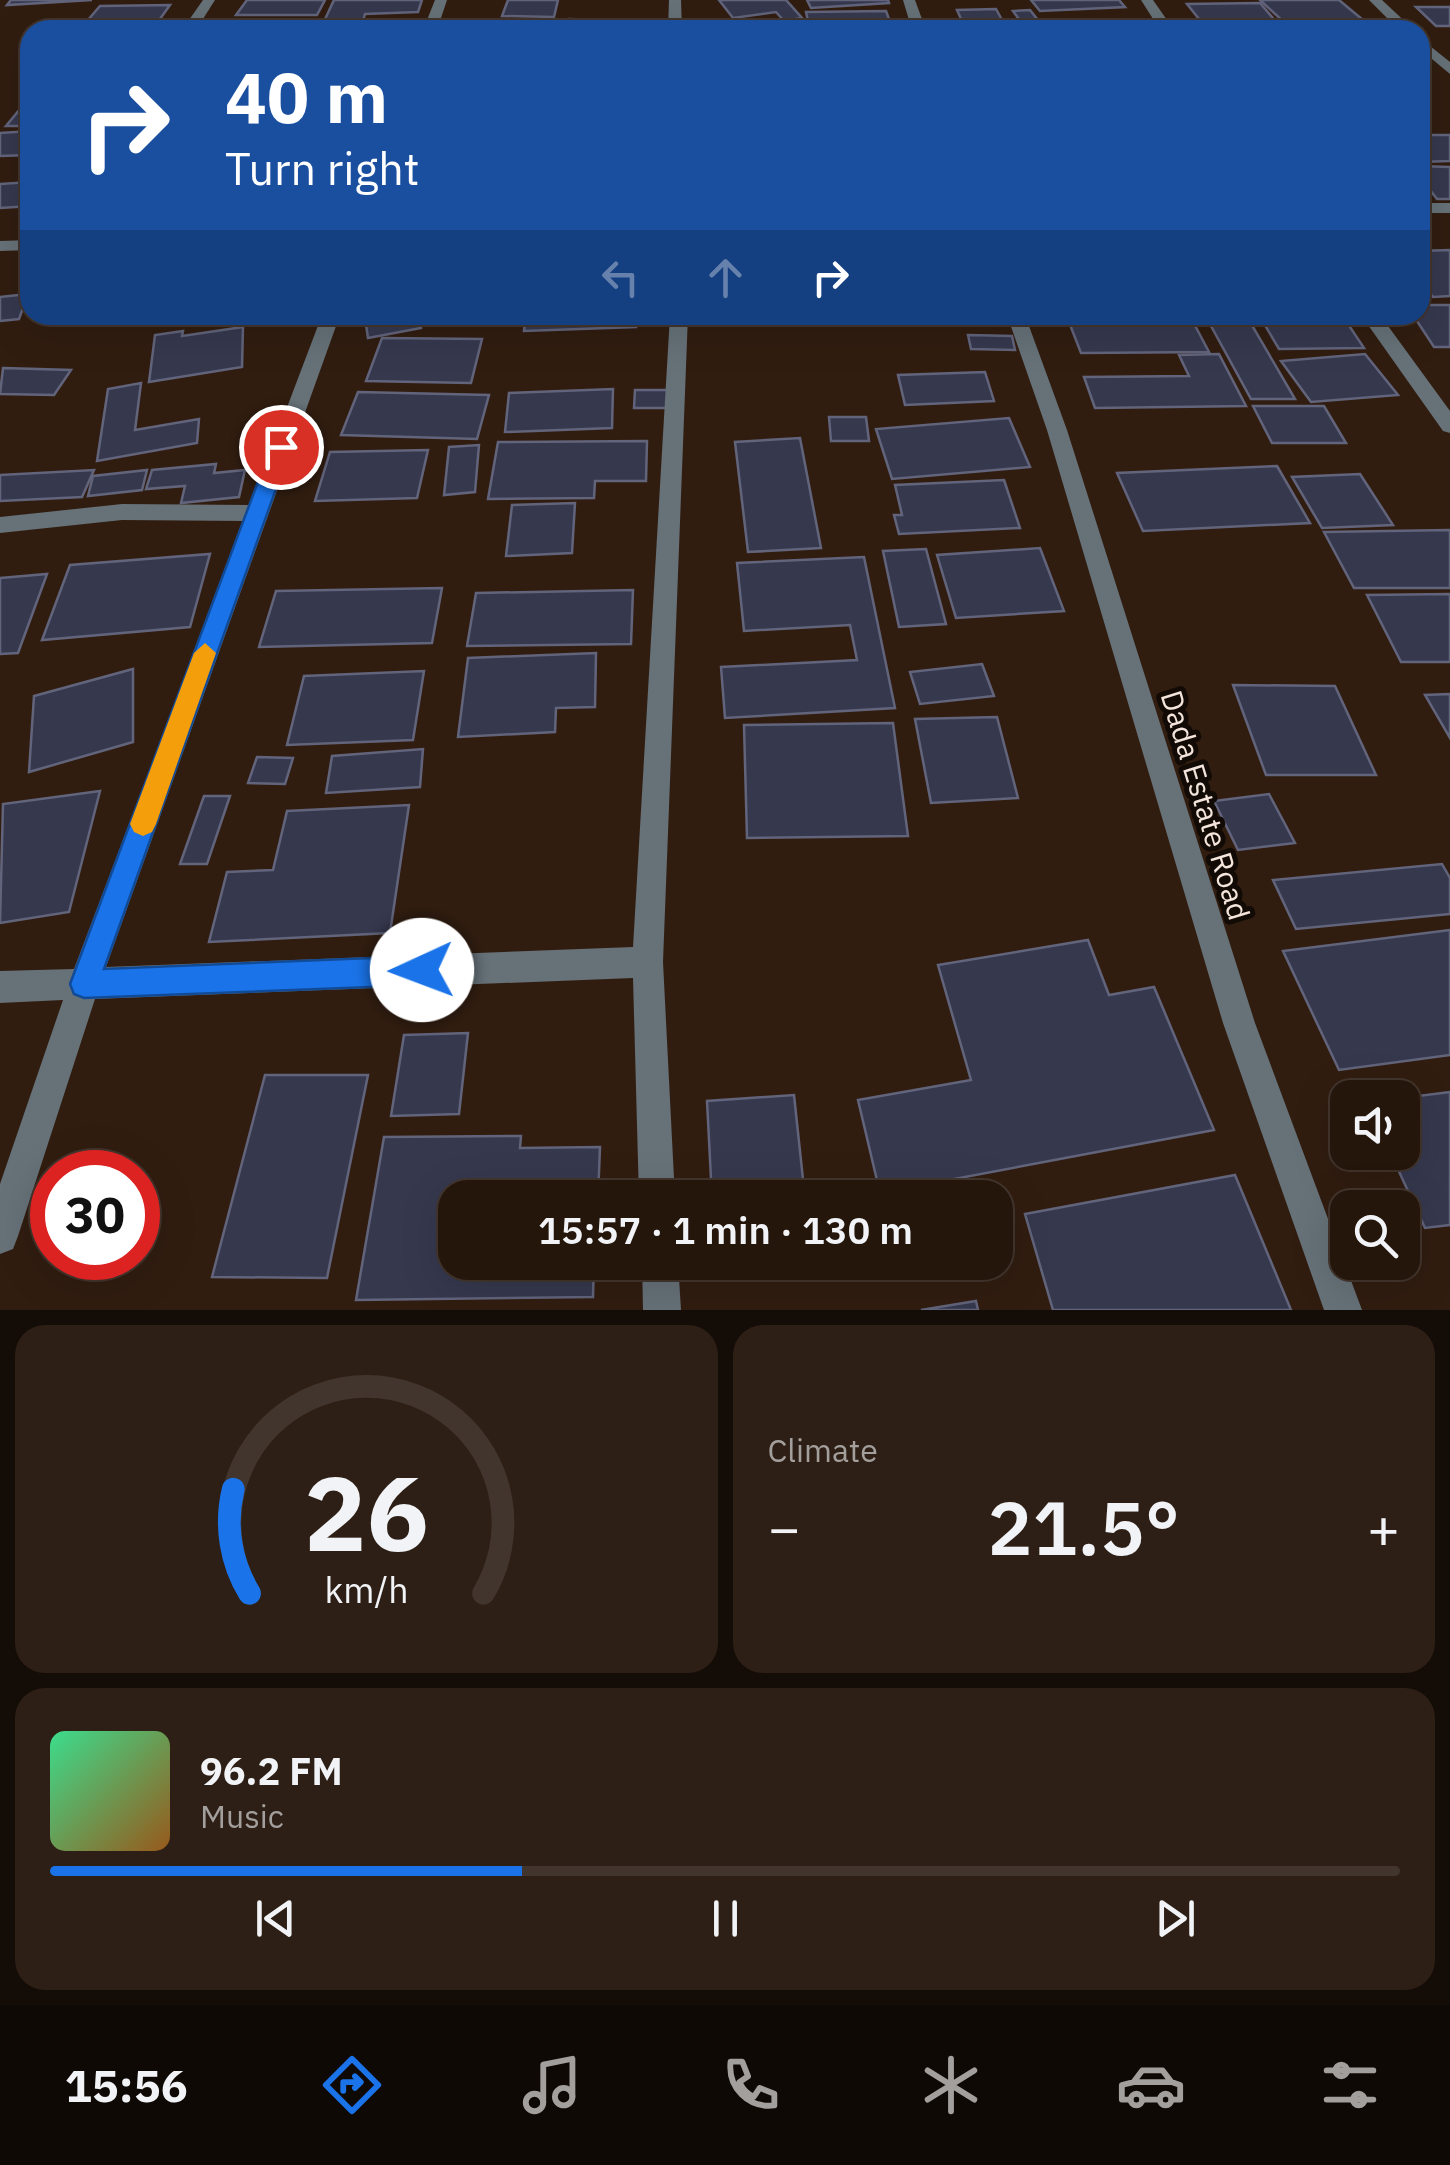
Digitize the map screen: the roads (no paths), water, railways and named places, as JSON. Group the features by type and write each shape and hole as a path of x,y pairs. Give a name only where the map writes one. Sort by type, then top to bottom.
{"street":[{"path":"1375,0 1396,20"},
{"path":"1430,51 1450,70"},
{"path":"0,1236 84,984 326,325"},
{"path":"656,1180 648,962 679,325"},
{"name":"Dada Estate Road","path":"1020,325 1057,430 1239,1023 1342,1310"},
{"path":"1377,325 1450,426"},
{"path":"0,524 122,512 256,513"},
{"path":"0,987 648,962"},
{"path":"661,1280 662,1310"}]}
